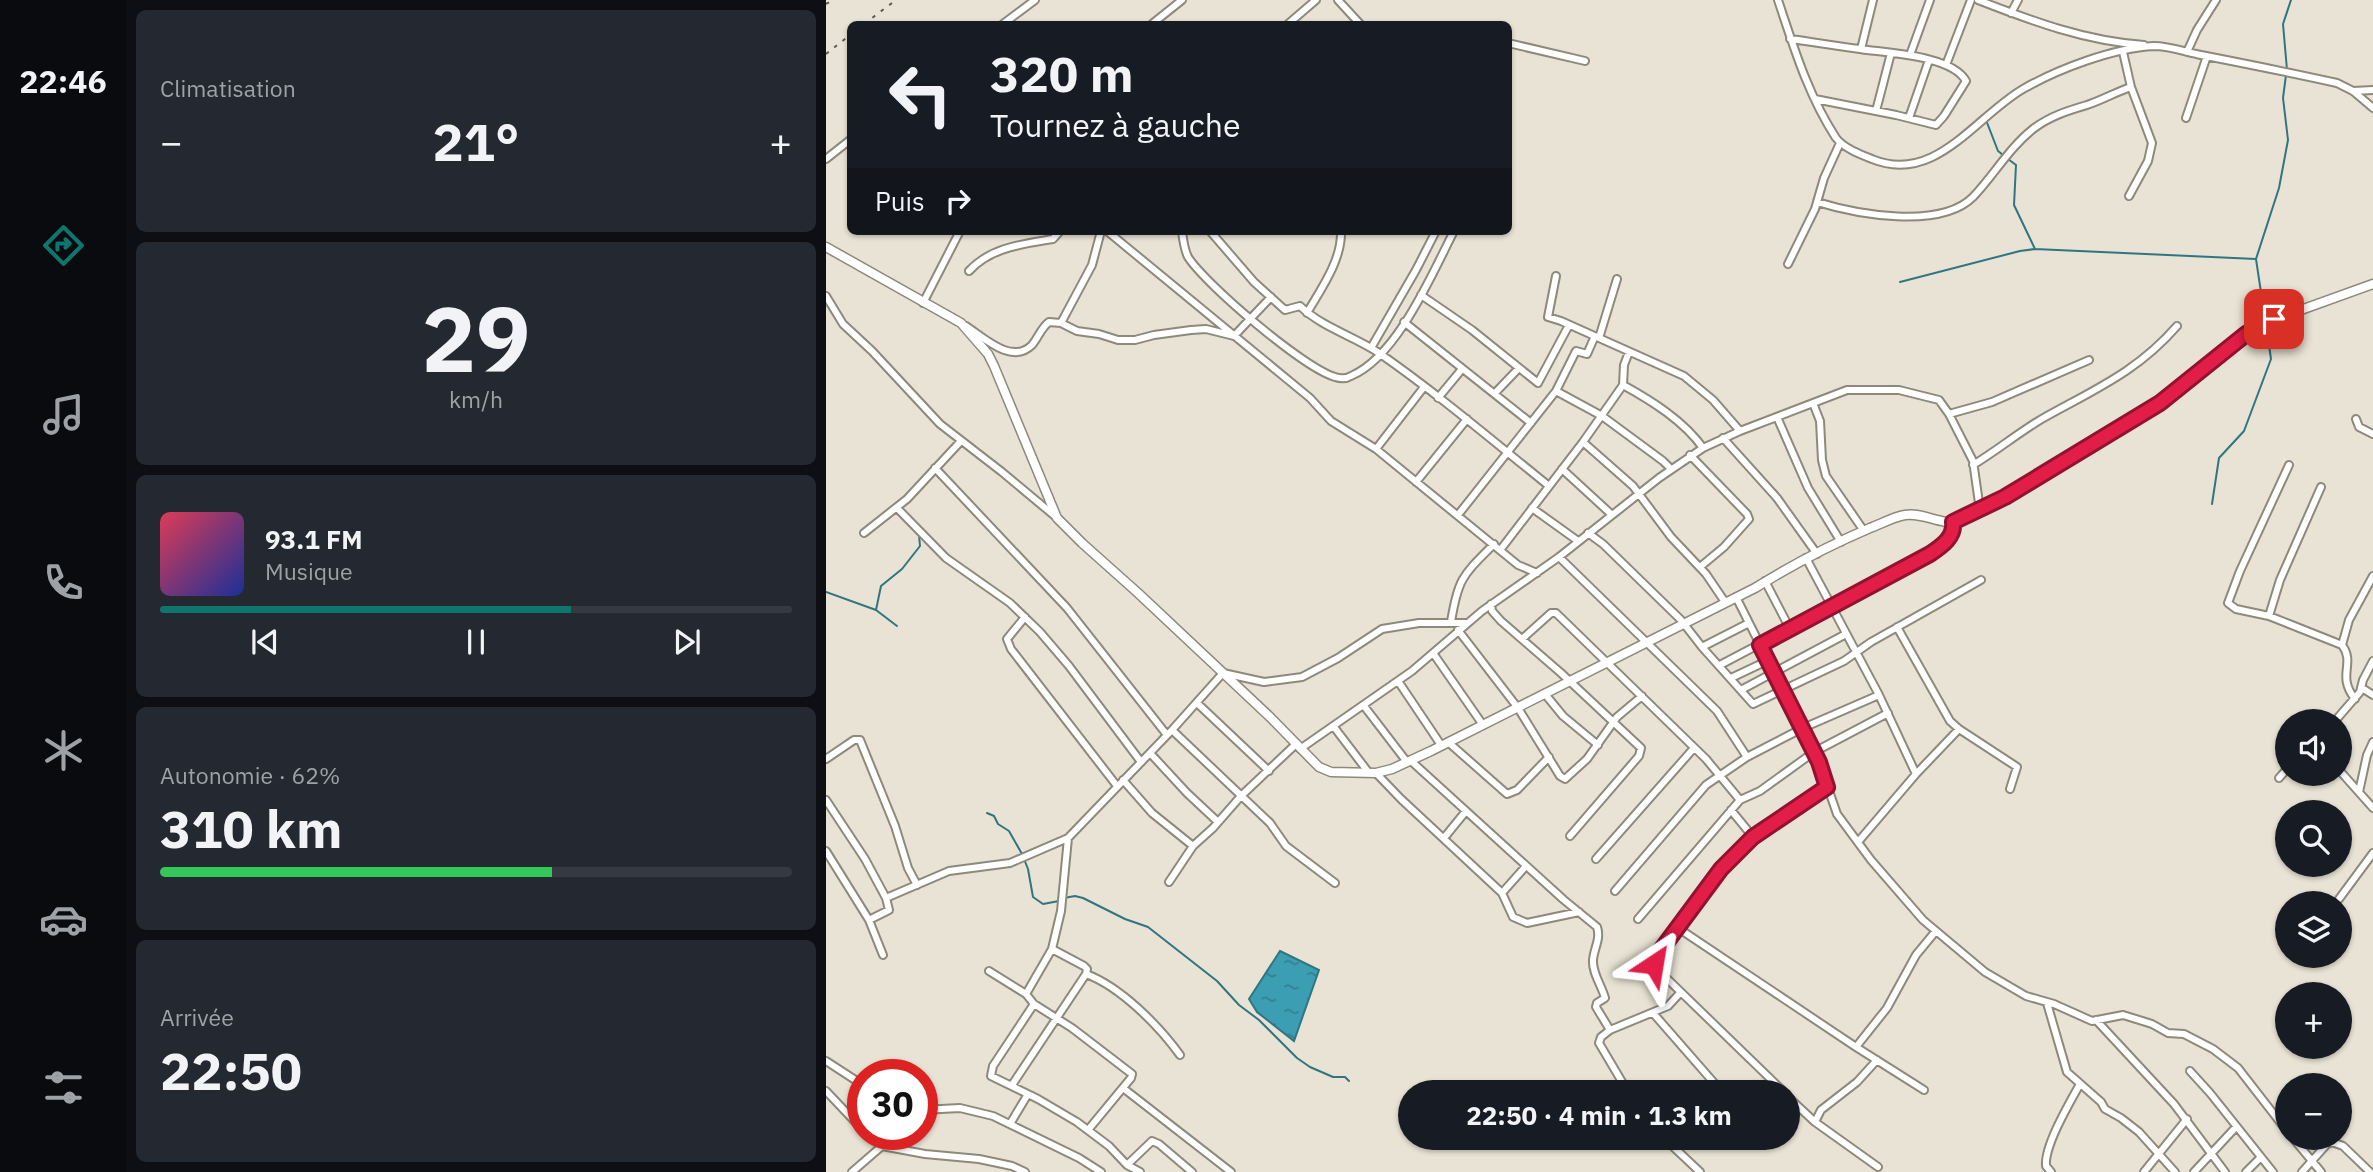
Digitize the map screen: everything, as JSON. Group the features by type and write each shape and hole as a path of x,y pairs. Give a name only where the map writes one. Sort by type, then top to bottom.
{"street":[{"path":"1009,21 1035,0"},
{"path":"1156,21 1182,0"},
{"path":"1292,21 1316,0"},
{"path":"1338,0 1357,21"},
{"path":"1778,0 1790,39 1815,99 1840,143 1866,157 1891,165 1925,161 1941,153 2027,86 2070,68 2123,52 2156,46"},
{"path":"1861,49 1873,0"},
{"path":"1910,55 1930,0"},
{"path":"1946,65 1971,0"},
{"path":"1978,0 2091,39 2156,46 2337,83 2353,91 2373,108"},
{"path":"2011,13 2018,0"},
{"path":"2187,52 2216,0"},
{"path":"1790,39 1910,55 1946,65 1962,75 1966,81 1936,125 1815,99"},
{"path":"1512,44 1585,61"},
{"path":"2123,52 2131,87 2152,143 2152,151 2129,195"},
{"path":"1876,111 1891,53"},
{"path":"2186,118 2207,56"},
{"path":"1909,118 1929,60"},
{"path":"1817,202 1881,216 1922,215 1949,209 1970,200 2013,148 2046,120 2062,111 2131,87"},
{"path":"2353,91 2373,90"},
{"path":"826,159 847,142"},
{"path":"1788,264 1817,202 1824,178 1840,143"},
{"path":"923,303 958,235"},
{"path":"969,271 982,258 994,252 1054,239 1057,235"},
{"path":"1061,323 1092,265 1100,235"},
{"path":"1112,235 1310,398 1331,421 1376,449 1518,565 1538,573"},
{"path":"1183,235 1185,250 1191,261 1250,317 1295,353 1325,373 1338,378 1352,376 1374,362 1381,354 1421,295 1452,235"},
{"path":"1213,235 1254,282 1285,310 1298,306 1381,354 1549,486"},
{"path":"1307,313 1335,262 1341,235"},
{"path":"1371,348 1434,235"},
{"path":"826,247 1011,353 1023,351 1031,345 1049,322 1061,323 1077,331 1100,334 1118,341 1135,341 1154,335 1191,330 1234,336"},
{"path":"1556,276 1547,316 1674,371 1695,383 1740,431"},
{"path":"1458,515 1556,391 1576,351 1587,354 1597,337 1618,279"},
{"path":"826,296 843,324 873,351 923,408 1057,518 1324,770 1373,773 1444,744 1864,531 1906,515 1953,522 1980,510 2028,484 2160,403 2259,325 2373,284"},
{"path":"1421,295 1472,330 1536,383 1540,382 1569,325"},
{"path":"1234,336 1271,297"},
{"path":"1404,322 1531,423"},
{"path":"961,323 989,354 1057,518"},
{"path":"1973,465 2027,428 2121,376 2152,352 2177,326"},
{"path":"1451,622 1463,575 1497,547 1532,508 1583,442 1623,385 1624,365 1629,352"},
{"path":"1949,414 2006,397 2089,360"},
{"path":"1494,393 1519,368"},
{"path":"1438,398 1462,369"},
{"path":"1623,385 1684,426 1703,448"},
{"path":"1376,449 1424,387"},
{"path":"1169,882 1193,846 1241,796 1298,747 1364,706 1433,653 1466,623 1538,573 1671,469 1723,438 1847,390 1890,389 1935,398 1949,414 1969,454 1980,510"},
{"path":"1556,391 1602,415 1671,469"},
{"path":"1813,402 1820,421 1822,460 1826,477 1864,531"},
{"path":"1777,417 1808,488 1841,542"},
{"path":"1416,482 1467,419"},
{"path":"2356,419 2359,427 2373,434"},
{"path":"1723,438 1777,498 1816,554"},
{"path":"864,533 897,508 961,441"},
{"path":"1583,442 1639,493 1671,537 1700,567 1725,602"},
{"path":"1690,456 1748,517 1746,525 1700,567"},
{"path":"2289,465 2228,603 2242,611 2269,616 2342,645 2348,656 2345,677 2355,699"},
{"path":"935,468 1067,608 1170,733 1270,823 1286,846 1335,883"},
{"path":"1562,469 1611,514"},
{"path":"2269,616 2280,580 2321,487"},
{"path":"897,508 946,558 1010,603 1025,617 1069,666 1141,762"},
{"path":"1532,508 1577,541"},
{"path":"1720,666 1930,554 1950,537 1954,531 1953,522"},
{"path":"1588,533 1603,544 1683,622 1753,704 1831,668 1981,580"},
{"path":"1559,557 1717,711 1747,757"},
{"path":"1807,558 1879,695 1916,774"},
{"path":"1518,565 1520,583"},
{"path":"2342,645 2350,620 2373,576"},
{"path":"1765,582 1790,629"},
{"path":"1737,597 1815,752 1837,814 1857,842 1935,932 1985,972 2026,996 2087,1019 2123,1015 2152,1024 2168,1033 2184,1034 2213,1049 2238,1068 2275,1116"},
{"path":"1491,608 1637,744 1642,752 1570,836"},
{"path":"1522,639 1554,612 1608,661 1722,775 1740,800"},
{"path":"1025,617 1007,639 1011,649 1116,786"},
{"path":"1223,673 1264,682 1302,677 1338,659 1382,629 1405,624 1466,623"},
{"path":"1702,647 1749,623"},
{"path":"1897,627 1951,721 2017,767 2010,789"},
{"path":"1458,630 1517,708 1560,776 1565,779 1572,775 1625,710 1643,696"},
{"path":"1741,690 1846,634"},
{"path":"1433,653 1483,724"},
{"path":"1731,678 1769,660"},
{"path":"2346,709 2362,688 2373,661"},
{"path":"886,898 960,868 1010,863 1068,838 1170,733 1223,673"},
{"path":"1398,681 1444,744 1507,794 1517,790 1549,757"},
{"path":"2362,688 2373,695"},
{"path":"1545,694 1563,716 1598,745"},
{"path":"1615,891 1703,789 1747,757 1803,728 1879,695"},
{"path":"1197,703 1269,771"},
{"path":"1364,706 1419,767 1597,927 1599,932 1593,960 1594,969 1605,998 1597,1003 1596,1007 1610,1030"},
{"path":"1637,919 1740,800 1760,791 1815,752 1888,713"},
{"path":"1334,727 1373,773 1502,893 1513,917 1524,922 1579,912"},
{"path":"1857,842 1959,729"},
{"path":"826,759 854,740 860,740 895,826 908,868 917,885"},
{"path":"2359,792 2367,755 2373,742"},
{"path":"1596,859 1694,748"},
{"path":"1150,752 1218,822"},
{"path":"1122,780 1146,807 1193,846"},
{"path":"2352,784 2373,808"},
{"path":"1771,1080 1680,993 1653,961 1721,869 1753,837 1827,787"},
{"path":"826,800 859,849 886,898 889,910 869,920"},
{"path":"1731,810 1753,837"},
{"path":"1444,838 1466,811"},
{"path":"1026,994 1052,949 1061,911 1068,838"},
{"path":"826,851 869,920 883,955"},
{"path":"2345,891 2373,853"},
{"path":"1502,893 1526,866"},
{"path":"1678,928 1924,1090"},
{"path":"1856,1047 1887,1008 1916,955 1935,932"},
{"path":"1012,1085 1086,974 1087,969 1052,949"},
{"path":"989,971 1026,994 1034,1004 1132,1074 1088,1130"},
{"path":"1086,974 1110,987 1130,1003 1162,1032 1180,1055"},
{"path":"1621,1080 1599,1043 1601,1037 1610,1030 1668,1006 1680,993"},
{"path":"2047,1003 2066,1070 2101,1102 2105,1109 2134,1127 2175,1172"},
{"path":"1034,1004 991,1070 994,1077 1088,1130 1109,1146 1127,1165 1140,1172"},
{"path":"1653,1013 1712,1080"},
{"path":"2096,1020 2187,1119 2225,1172"},
{"path":"1815,1122 1821,1110 1857,1082 1877,1060"},
{"path":"826,1061 847,1075"},
{"path":"2190,1071 2273,1172"},
{"path":"2051,1172 2046,1166 2047,1156 2064,1112 2080,1084"},
{"path":"1123,1088 1231,1172"},
{"path":"826,1091 847,1113"},
{"path":"1010,1124 1028,1094"},
{"path":"1800,1108 1843,1144 1878,1167"},
{"path":"938,1109 971,1110 1010,1124 1079,1158 1101,1172"},
{"path":"2144,1172 2187,1119"},
{"path":"2194,1172 2236,1127"},
{"path":"1127,1165 1152,1141 1192,1172"},
{"path":"2302,1172 2328,1144 2338,1143 2370,1172"},
{"path":"852,1172 877,1150"},
{"path":"908,1150 991,1163 1025,1172"},
{"path":"1677,1150 1700,1172"},
{"path":"2303,1150 2322,1172"},
{"path":"2246,1172 2261,1157"},
{"path":"990,1172 991,1163"},
{"path":"997,1172 1006,1166"}],"water":[{"path":"1280,951 1319,970 1294,1041 1257,1012 1249,999"}],"waterway":[{"path":"2287,70 2283,24 2291,0"},
{"path":"2265,319 2256,259 2279,188 2288,140 2283,98 2286,75"},
{"path":"1986,120 1998,151 2003,155"},
{"path":"2008,159 2016,165 2014,205 2035,249"},
{"path":"1900,282 2035,249 2256,259"},
{"path":"2212,504 2219,458 2244,431 2271,359 2266,325"},
{"path":"876,610 881,586 902,569 920,546 919,535"},
{"path":"826,592 876,610 897,626"},
{"path":"987,813 994,816 998,824 1009,831 1022,854"},
{"path":"1024,859 1033,897 1043,904 1059,901"},
{"path":"1064,898 1083,898 1148,927 1217,981 1297,1058 1310,1067 1333,1077 1345,1077 1349,1081"}],"railway":[{"path":"826,4 833,0"},
{"path":"868,21 896,0"},
{"path":"826,54 847,37"}],"route":[{"path":"1654,964 1655,958 1721,869 1753,837 1827,787 1819,762 1760,645 1930,554 1950,537 1954,531 1953,522 1958,522 2028,484 2160,403 2246,334 2274,319"}]}
